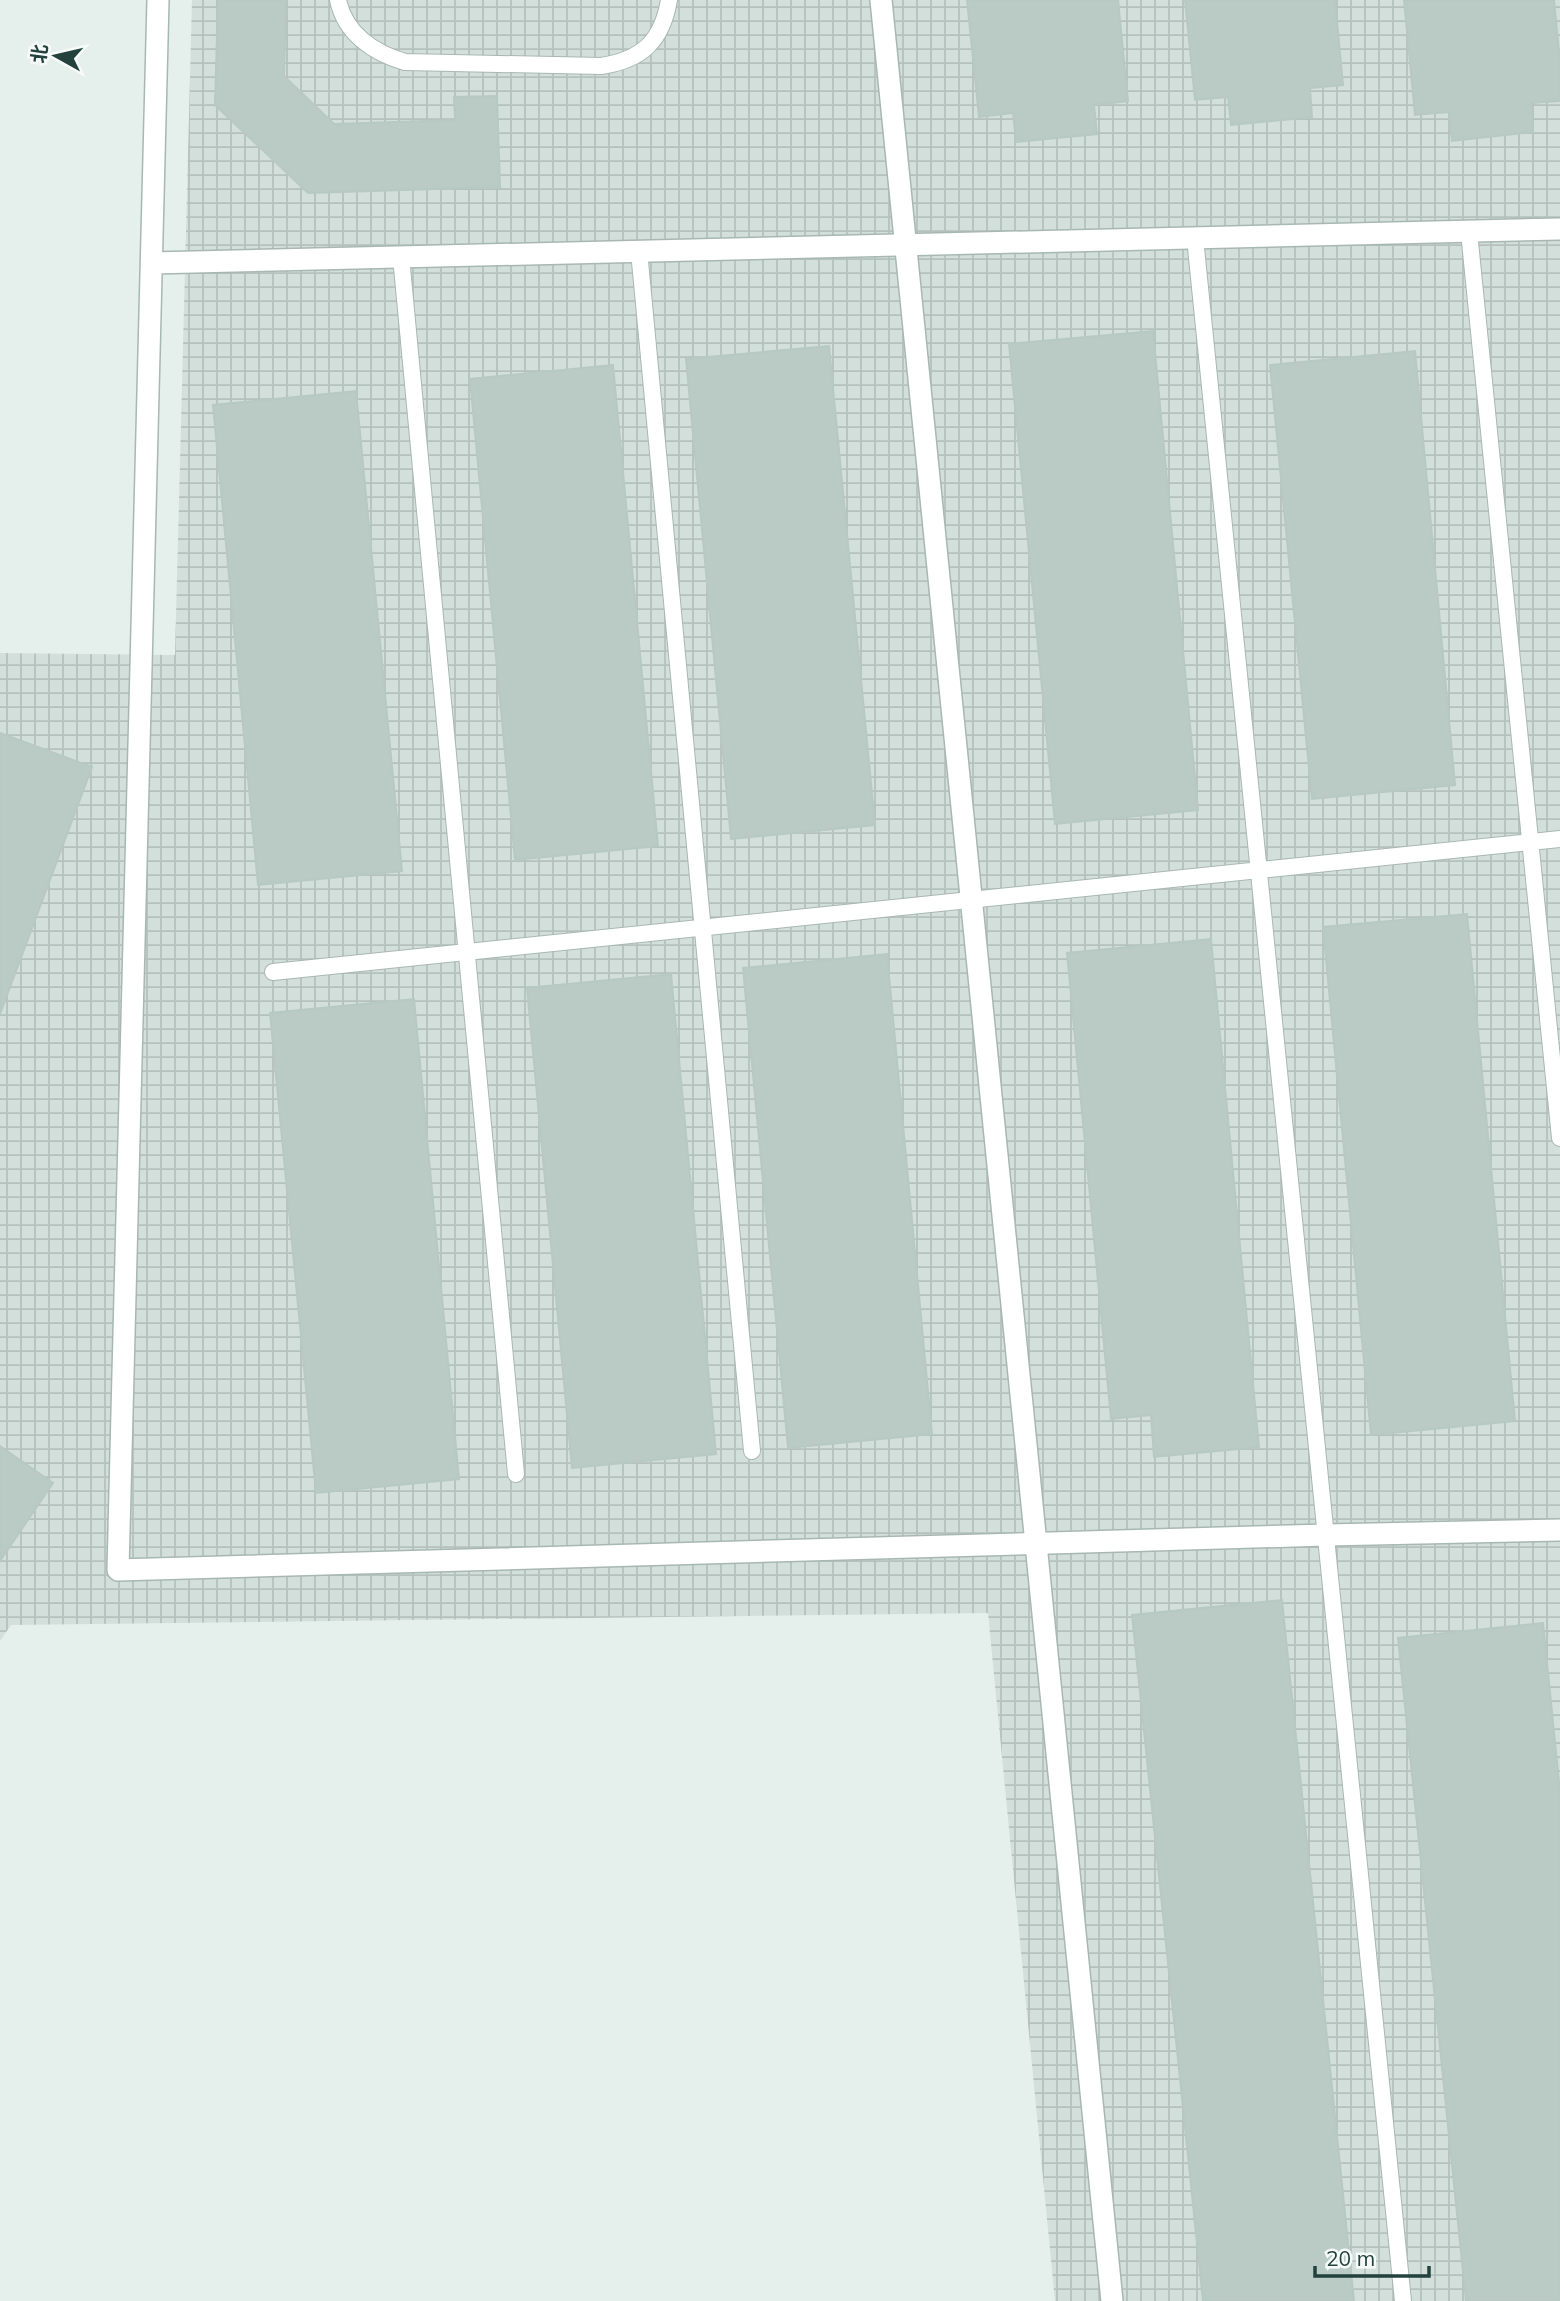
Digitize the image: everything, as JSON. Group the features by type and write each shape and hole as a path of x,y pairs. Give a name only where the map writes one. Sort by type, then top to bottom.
{"street":[{"path":"158,0 118,1570 1560,1530"},
{"path":"881,0 1112,2301"},
{"path":"152,263 1560,229"}],"lane":[{"path":"338,0 350,27 365,44 384,56 405,62 601,66 632,58 645,49 662,27 669,0"},
{"path":"1469,232 1560,1138"},
{"path":"1195,238 1403,2301"},
{"path":"639,251 752,1451"},
{"path":"401,257 516,1474"},
{"path":"273,972 1560,839"}],"shaded area":[{"path":"192,0 1560,0 1560,2301 1055,2301 988,1613 11,1625 0,1641 0,653 175,655"}],"building":[{"path":"218,0 286,0 284,76 334,124 455,120 454,97 497,96 500,187 308,193 215,105"},
{"path":"967,0 1118,0 1128,101 1094,105 1097,134 1016,142 1013,113 979,117"},
{"path":"1185,0 1335,0 1343,85 1310,88 1312,117 1231,125 1228,97 1195,100"},
{"path":"1404,0 1554,0 1560,62 1560,101 1531,103 1533,132 1452,141 1449,112 1415,115"},
{"path":"1153,331 1198,810 1055,824 1009,344"},
{"path":"829,346 875,825 731,839 686,359"},
{"path":"1415,351 1455,785 1312,799 1270,365"},
{"path":"613,365 658,846 515,860 470,379"},
{"path":"356,391 402,871 258,885 213,405"},
{"path":"0,733 92,767 0,1014"},
{"path":"1467,914 1515,1421 1371,1435 1323,927"},
{"path":"1211,939 1259,1447 1154,1457 1151,1415 1111,1419 1067,953"},
{"path":"887,954 932,1434 788,1448 743,968"},
{"path":"671,974 716,1454 572,1468 527,988"},
{"path":"414,999 459,1479 316,1493 270,1013"},
{"path":"0,1446 53,1483 0,1561"},
{"path":"1282,1600 1354,2301 1203,2301 1132,1615"},
{"path":"1543,1623 1560,1792 1560,2301 1466,2301 1398,1638"}]}
